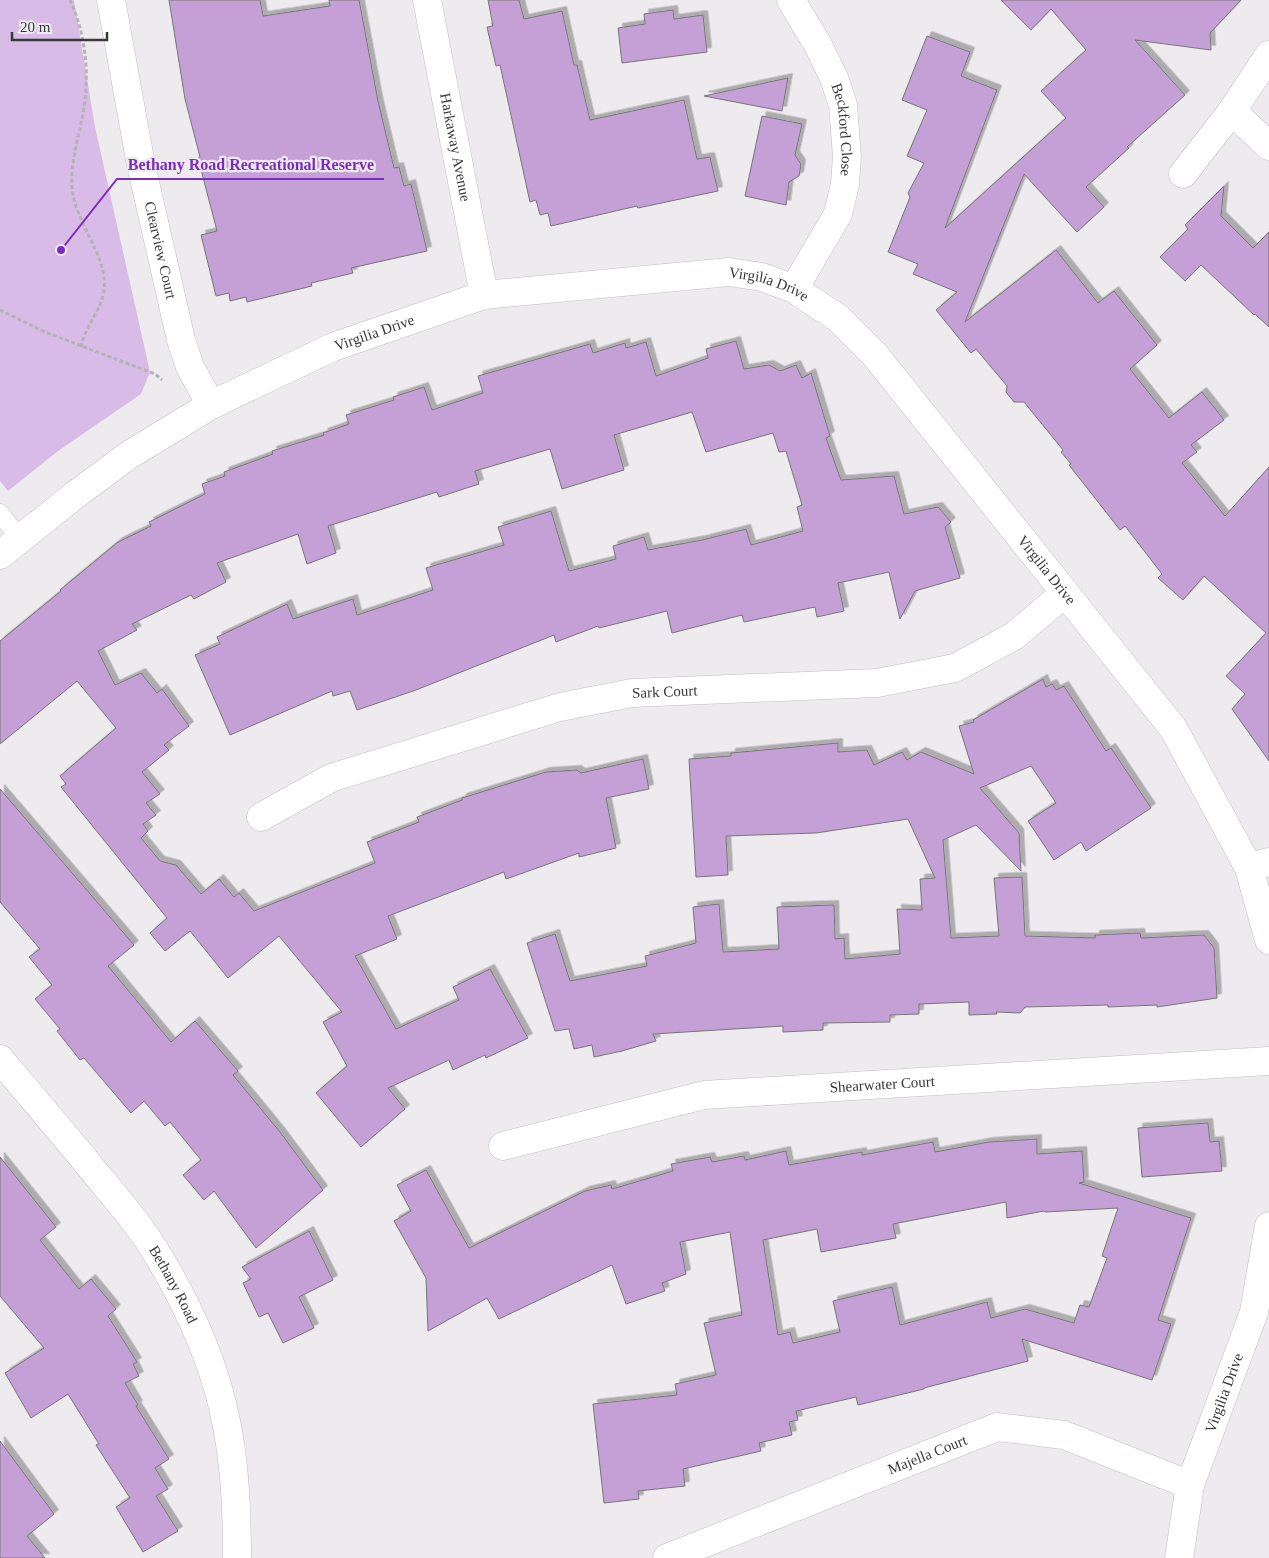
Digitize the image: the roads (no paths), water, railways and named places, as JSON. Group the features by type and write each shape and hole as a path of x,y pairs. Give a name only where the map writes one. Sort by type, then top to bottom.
{"street":[{"name":"Clearview Court","path":"111,0 141,165 180,340 190,367 211,405"},
{"name":"Harkaway Avenue","path":"427,0 484,295"},
{"name":"Beckford Close","path":"791,0 818,45 834,78 843,105 848,157 845,184 838,214 794,289"},
{"path":"1183,174 1232,111 1269,56"},
{"path":"1232,111 1269,146"},
{"name":"Virgilia Drive","path":"10,547 129,455 211,405 333,347 484,295 729,272 762,276 794,289 838,318 875,355 1173,728 1259,865 1269,940"},
{"name":"Sark Court","path":"261,817 331,778 560,707 632,693 877,683 955,668 1014,636 1065,593"},
{"name":"Bethany Road","path":"0,1059 119,1202 148,1240 173,1282 195,1328 217,1385 231,1447 237,1512 237,1558"},
{"name":"Shearwater Court","path":"503,1146 704,1095 1269,1061"},
{"name":"Virgilia Drive","path":"1179,1558 1190,1485 1261,1316 1269,1226"},
{"name":"Majella Court","path":"668,1558 997,1427 1064,1435 1190,1485"}],"lane":[{"path":"0,513 10,547"}],"place":[{"name":"Bethany Road Recreational Reserve","path":"61,250"}]}
